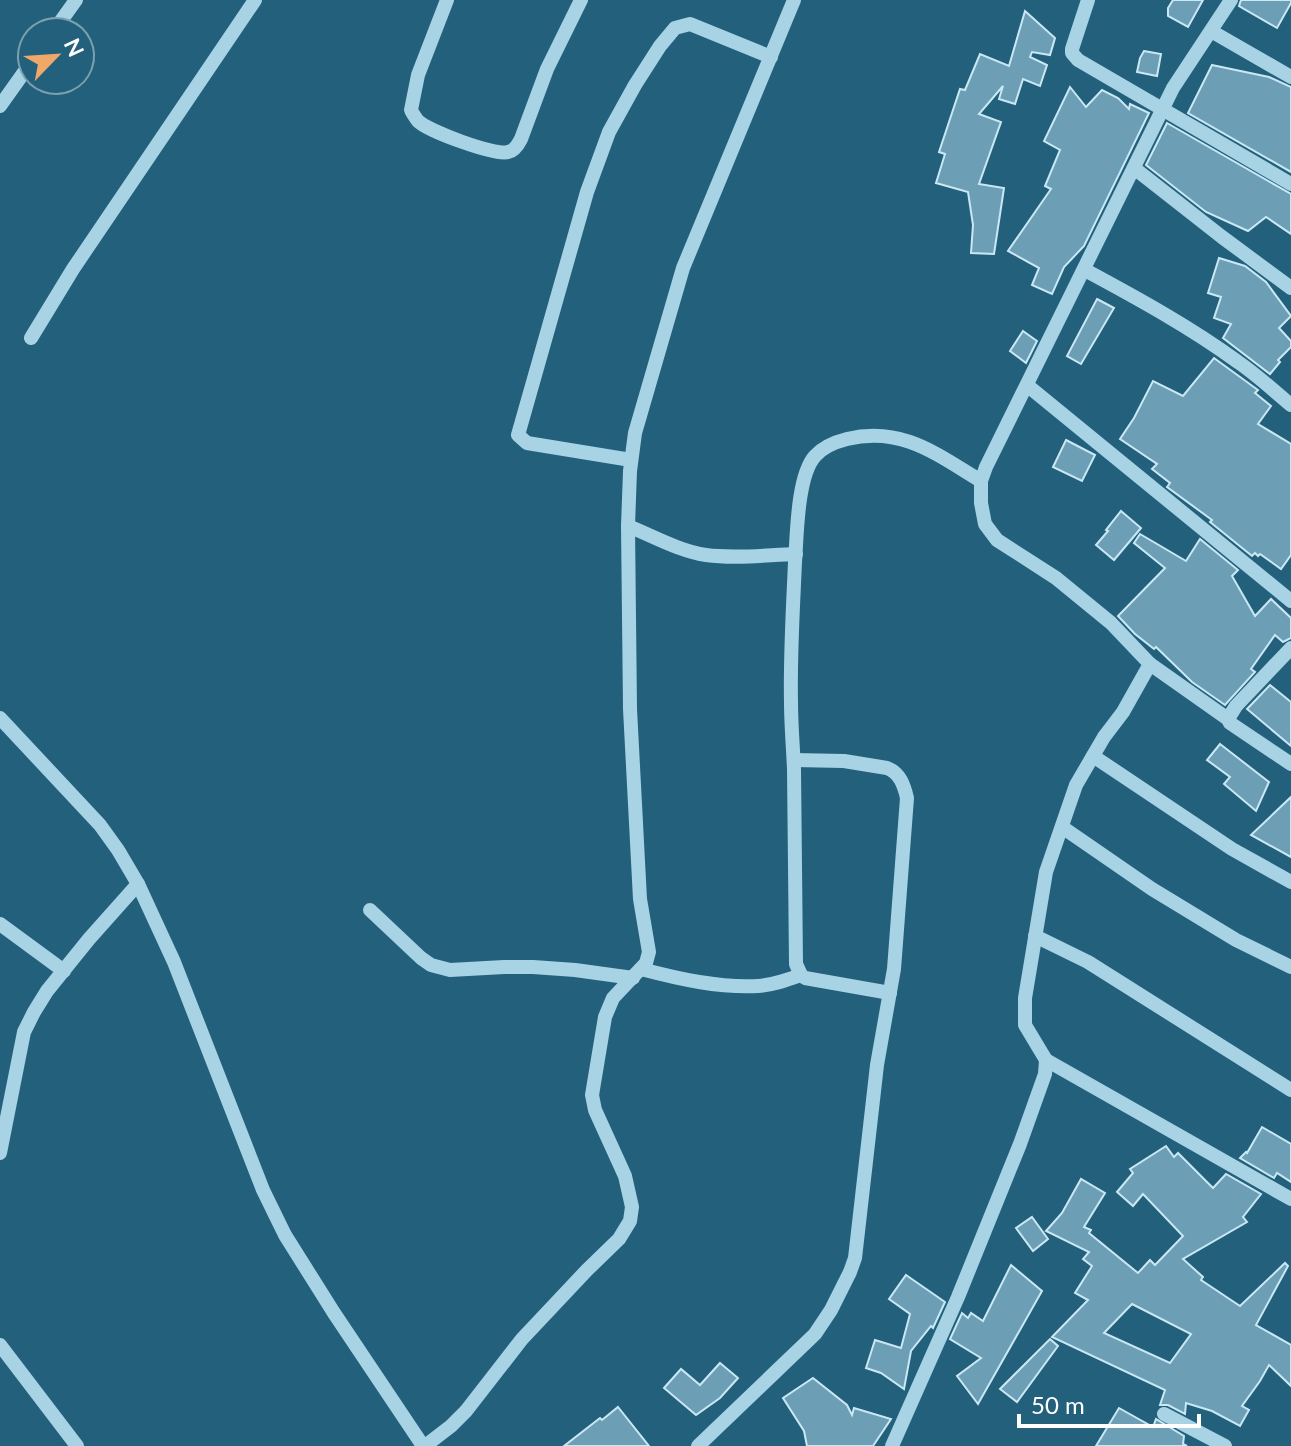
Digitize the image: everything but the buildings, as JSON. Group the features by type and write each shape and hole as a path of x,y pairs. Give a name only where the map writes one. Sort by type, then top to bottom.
{"street":[{"path":"31,338 73,269 255,0"},
{"path":"447,0 418,75 411,110 418,121 428,128 498,153 510,152 521,139 547,69 581,0"},
{"path":"0,718 100,825 138,884 174,962 263,1190 285,1235 424,1446 466,1411 522,1339 619,1239 626,1230 632,1207 625,1176 595,1110 592,1095 605,1017 613,998 646,963 649,952 640,899 630,709 628,526 631,460 635,433 683,268 794,0"},
{"path":"1088,0 1072,49 1075,58 1291,184"},
{"path":"1231,0 1173,88 1028,386 997,443 981,481 981,503 985,524 997,540 1056,578 1111,623 1150,664 1291,764"},
{"path":"631,460 527,443 518,435 587,192 609,132 635,85 675,28 690,24 771,57"},
{"path":"1211,31 1291,77"},
{"path":"0,106 16,84"},
{"path":"1134,168 1291,288"},
{"path":"1085,270 1150,305 1239,362 1291,405"},
{"path":"1028,386 1291,601"},
{"path":"890,993 811,980 801,975 796,964 791,655 802,487 815,456 837,441 858,436 897,437 916,443 981,481"},
{"path":"628,526 704,555 796,554"},
{"path":"1228,719 1291,648"},
{"path":"1150,664 1076,785 1046,872 1025,998 1025,1025 1046,1060 1291,1199"},
{"path":"1093,756 1232,849 1291,882"},
{"path":"698,1446 815,1334 831,1310 855,1258 877,1065 894,969 907,798 893,770 879,765 794,760"},
{"path":"1062,827 1152,889 1236,940 1291,967"},
{"path":"0,1153 24,1032 40,1002 89,939 138,884"},
{"path":"370,910 421,958 431,965 450,970 533,967 637,974 731,986 760,986 801,975"},
{"path":"0,924 64,971"},
{"path":"1035,936 1088,962 1291,1090"},
{"path":"892,1446 958,1297 1020,1144 1045,1074 1046,1060"},
{"path":"0,1345 77,1446"},
{"path":"1164,1414 1225,1446"}]}
